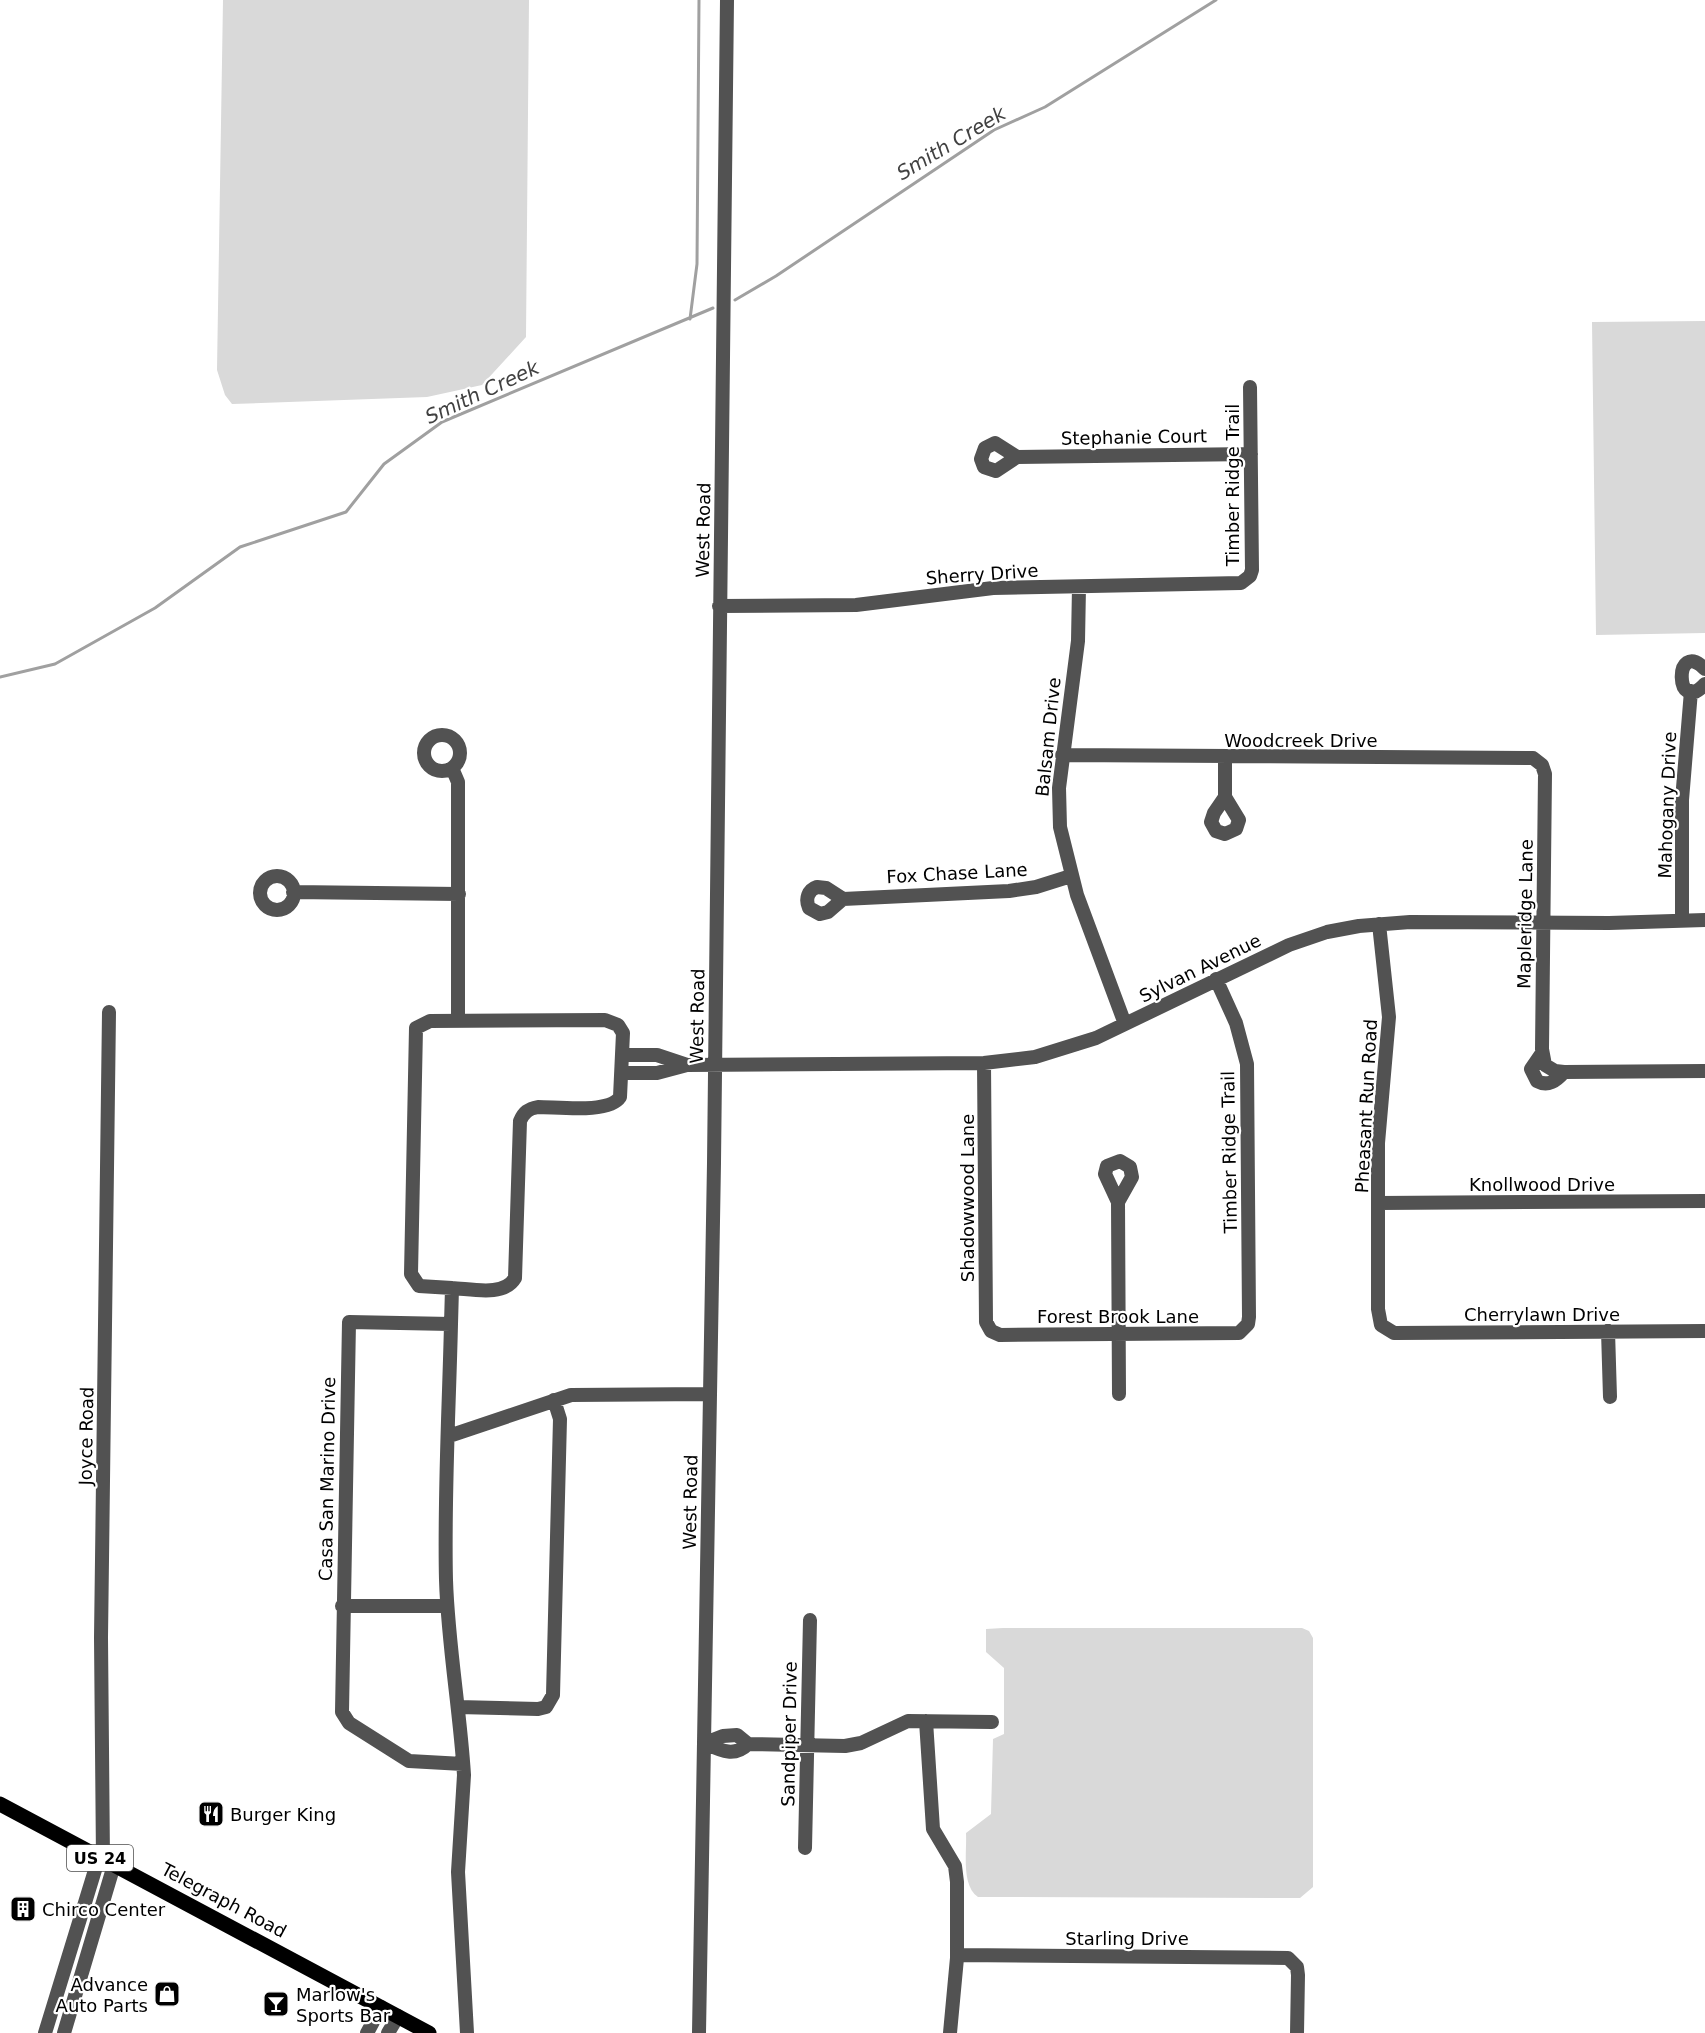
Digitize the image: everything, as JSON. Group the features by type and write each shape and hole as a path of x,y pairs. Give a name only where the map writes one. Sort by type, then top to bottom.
{"main road":[{"name":"Telegraph Road","path":"0,1804 429,2033"}],"street":[{"name":"West Road","path":"699,2033 710,1394 727,0"},
{"name":"Timber Ridge Trail","path":"1246,580 1252,570 1250,387"},
{"name":"Stephanie Court","path":"1017,457 1251,454"},
{"name":"Sherry Drive","path":"719,606 856,604 993,588 1234,585 1246,580"},
{"name":"Balsam Drive","path":"1079,587 1078,641 1059,788 1060,827 1071,876 1125,1024"},
{"name":"Mahogany Drive","path":"1682,920 1683,800 1692,691 1681,683 1682,669 1694,663 1705,669"},
{"path":"1692,691 1700,689 1705,684"},
{"name":"Woodcreek Drive","path":"1062,755 1225,758 1528,758 1538,761"},
{"path":"1225,758 1225,797"},
{"name":"Mapleridge Lane","path":"1538,761 1545,774 1542,1053 1547,1067 1564,1072"},
{"path":"452,768 458,782 458,1021"},
{"name":"Fox Chase Lane","path":"843,899 1016,890 1071,876"},
{"path":"293,892 459,894"},
{"name":"Sylvan Avenue","path":"687,1065 984,1063 1055,1053 1125,1024 1216,979 1312,936 1345,928 1379,924 1609,923 1705,920"},
{"name":"Pheasant Run Road","path":"1379,924 1389,1017 1379,1132 1378,1309 1381,1326"},
{"name":"Timber Ridge Trail","path":"1216,979 1236,1023 1248,1075 1249,1317 1244,1330"},
{"name":"Joyce Road","path":"105,1861 101,1638 109,1012"},
{"path":"458,1021 609,1021 618,1025 623,1033 623,1091 617,1103 612,1106 538,1107 522,1115 515,1278 508,1286 500,1290 419,1286 411,1274 414,1037 416,1028 424,1022 458,1021"},
{"path":"1542,1053 1531,1069 1537,1082 1545,1085 1552,1083 1564,1072 1705,1071"},
{"path":"623,1055 657,1056 687,1065"},
{"name":"Shadowwood Lane","path":"984,1063 986,1322 991,1331"},
{"path":"623,1073 657,1072 687,1065"},
{"name":"Knollwood Drive","path":"1379,1203 1705,1200"},
{"path":"1118,1202 1119,1394"},
{"path":"452,1288 447,1606 463,1764 464,1806 458,1872 467,2033"},
{"name":"Casa San Marino Drive","path":"451,1324 349,1322 340,1704 345,1719 409,1761 463,1764"},
{"name":"Cherrylawn Drive","path":"1381,1326 1394,1333 1705,1331"},
{"name":"Forest Brook Lane","path":"991,1331 1000,1335 1233,1334 1244,1330"},
{"path":"1608,1331 1610,1397"},
{"path":"449,1436 554,1400 584,1394 710,1394"},
{"path":"458,1707 538,1710 546,1707 553,1695 560,1419 554,1400"},
{"path":"342,1606 447,1606"},
{"name":"Sandpiper Drive","path":"805,1848 810,1620"},
{"path":"705,1743 723,1736 737,1735 748,1744 852,1745 908,1721 992,1722"},
{"path":"926,1721 933,1829 949,1855 956,1874 957,1955 950,2033"},
{"path":"45,2033 105,1861"},
{"path":"64,2033 78,1985 105,1861"},
{"name":"Starling Drive","path":"957,1955 1283,1957 1294,1964 1298,1975 1297,2033"},
{"path":"62,1979 78,1985"},
{"path":"367,2033 381,2007"},
{"path":"388,2033 398,2016"}],"shaded area":[{"path":"223,0 529,0 526,337 482,385 427,397 232,404 225,395 217,370"},
{"path":"1705,321 1705,633 1596,635 1592,322"},
{"path":"1302,1628 1309,1631 1313,1638 1313,1887 1300,1898 978,1897 969,1885 967,1877 966,1833 991,1814 993,1739 1004,1734 1004,1668 986,1652 986,1629"}],"waterway":[{"path":"690,319 697,264 699,0"},
{"name":"Smith Creek","path":"735,300 776,276 994,130 1045,107 1216,0"},
{"name":"Smith Creek","path":"0,677 55,664 155,608 240,547 346,512 384,464 442,422 713,308"}],"place":[{"name":"Burger King","path":"211,1814"},
{"name":"Chirco Center","path":"23,1909"},
{"name":"Advance Auto Parts","path":"167,1994"},
{"name":"Marlow's Sports Bar","path":"276,2004"}]}
